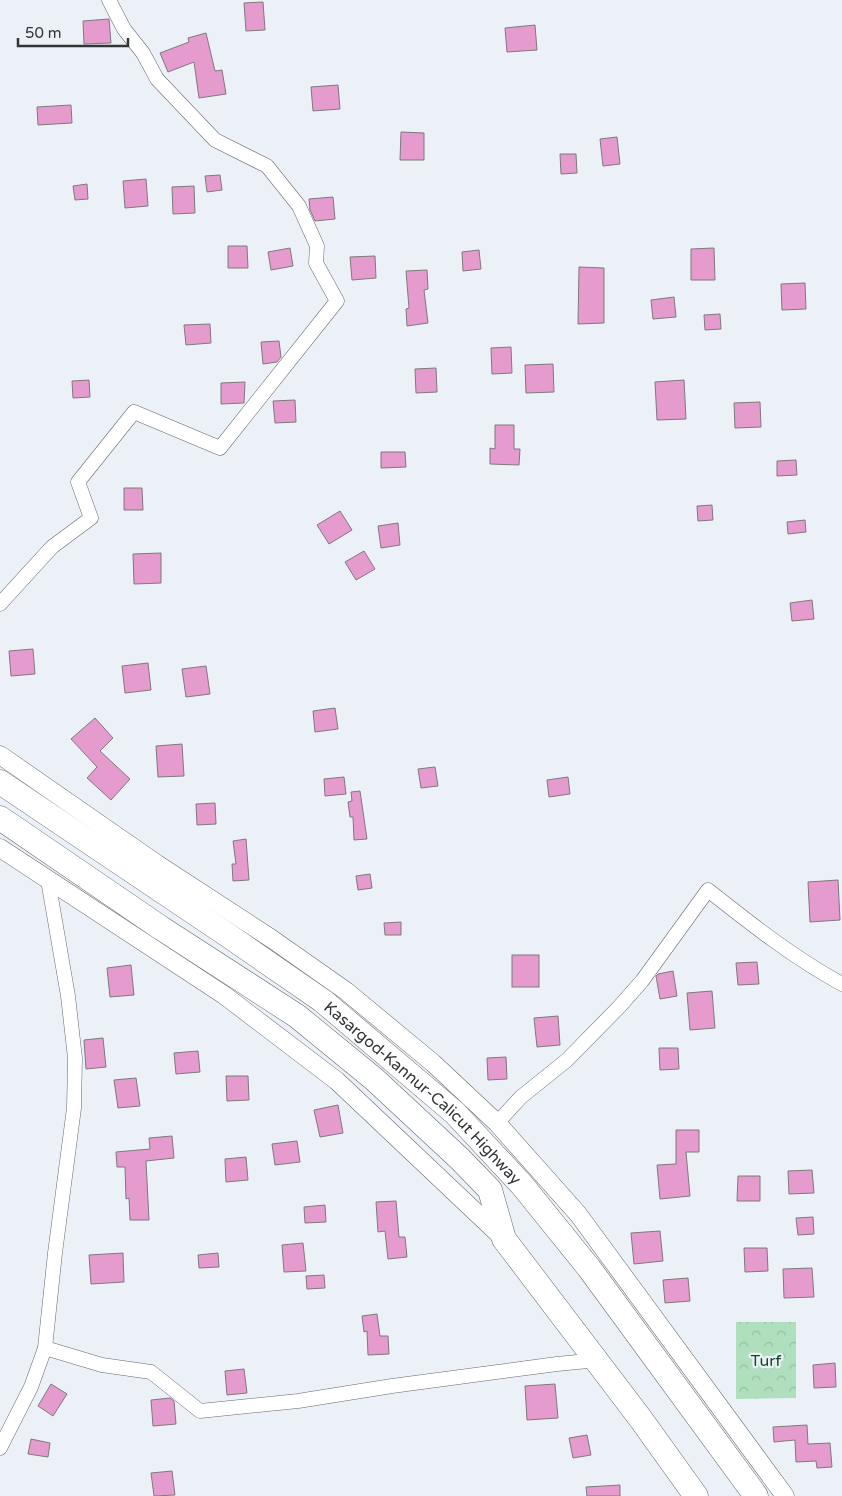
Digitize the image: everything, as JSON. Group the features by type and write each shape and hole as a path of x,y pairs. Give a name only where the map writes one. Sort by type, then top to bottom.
{"highway":[{"name":"Kasargod-Kannur-Calicut Highway","path":"0,782 220,930 323,1002 455,1113 522,1185 589,1268 756,1496"},
{"name":"Kasargod-Kannur-Calicut Highway","path":"0,818 161,928 297,1016 374,1079 460,1159 490,1190 504,1239 598,1360 696,1496"}],"street":[{"path":"0,604 52,547 91,518 78,482 134,412 220,448 337,301 316,263 317,246 299,206 267,166 214,140 157,80 143,53 124,29 109,0"},
{"path":"0,755 157,864 272,939 346,991 432,1063 497,1123 578,1214 785,1496"},
{"path":"0,848 224,995 337,1082 504,1239"},
{"path":"0,1448 31,1387 44,1348 74,1108 76,1058 68,996 48,880"},
{"path":"497,1123 521,1097 567,1060 620,1007 642,981 708,890 766,936 842,984"},
{"path":"44,1348 102,1365 151,1372 200,1412 298,1402 402,1384 598,1360"}],"green space":[{"name":"Turf","path":"736,1322 796,1322 796,1398 736,1399"}],"building":[{"path":"263,2 265,30 246,31 244,3"},
{"path":"109,19 111,43 84,44 83,21"},
{"path":"535,25 537,50 507,52 505,28"},
{"path":"206,33 215,71 222,70 226,94 199,98 194,62 168,72 160,53 189,42 188,38"},
{"path":"338,85 340,109 313,111 311,87"},
{"path":"71,105 72,123 38,125 37,107"},
{"path":"401,132 424,133 424,160 400,160"},
{"path":"617,137 620,164 603,166 600,139"},
{"path":"560,154 576,154 577,173 561,174"},
{"path":"220,175 222,190 207,192 205,176"},
{"path":"146,179 148,206 125,208 123,181"},
{"path":"87,184 88,199 75,200 73,186"},
{"path":"194,186 195,213 173,214 172,187"},
{"path":"333,197 335,219 315,221 310,210 309,199"},
{"path":"228,246 247,246 248,268 228,268"},
{"path":"290,248 293,266 271,270 268,252"},
{"path":"714,248 715,280 691,280 691,249"},
{"path":"479,250 481,269 463,271 462,252"},
{"path":"375,256 376,278 352,280 350,257"},
{"path":"579,267 604,268 604,323 578,324"},
{"path":"427,270 428,289 424,290 428,323 407,326 406,309 409,308 406,271"},
{"path":"805,283 806,309 782,310 781,284"},
{"path":"674,297 676,317 653,319 651,300"},
{"path":"720,314 721,329 705,330 704,315"},
{"path":"210,324 211,343 186,345 184,325"},
{"path":"279,341 281,357 277,362 263,364 261,342"},
{"path":"511,347 512,373 492,374 491,348"},
{"path":"553,364 554,392 526,393 525,365"},
{"path":"436,368 437,392 416,393 415,369"},
{"path":"89,380 90,397 73,398 72,381"},
{"path":"684,380 686,419 657,420 655,382"},
{"path":"245,382 244,403 221,404 221,383"},
{"path":"295,400 296,422 275,423 273,401"},
{"path":"760,402 761,427 735,428 734,403"},
{"path":"495,425 514,425 514,449 520,449 519,465 490,464 490,448 495,449"},
{"path":"381,452 405,452 406,467 381,468"},
{"path":"796,460 797,475 777,476 777,461"},
{"path":"124,488 142,488 143,510 124,510"},
{"path":"712,505 713,520 698,521 697,506"},
{"path":"340,511 352,530 329,544 317,525"},
{"path":"805,520 806,532 788,534 787,522"},
{"path":"398,523 400,545 381,548 378,526"},
{"path":"364,551 375,569 356,580 345,562"},
{"path":"161,553 161,583 134,584 133,554"},
{"path":"812,600 814,619 792,621 790,603"},
{"path":"33,649 35,674 11,676 9,651"},
{"path":"148,663 151,690 125,693 122,666"},
{"path":"206,666 210,694 186,697 182,669"},
{"path":"335,708 338,729 315,732 313,711"},
{"path":"95,718 113,738 100,751 130,779 111,800 87,778 97,767 71,739"},
{"path":"182,744 184,776 158,777 156,746"},
{"path":"435,767 438,786 421,788 418,769"},
{"path":"344,777 346,794 325,796 324,779"},
{"path":"568,777 570,794 549,797 547,780"},
{"path":"360,791 367,839 354,840 353,817 350,817 348,802 352,801 351,792"},
{"path":"215,803 216,824 197,825 196,804"},
{"path":"246,839 249,880 233,881 232,864 236,864 233,841"},
{"path":"370,874 372,888 358,890 356,876"},
{"path":"838,880 840,920 810,922 808,882"},
{"path":"401,922 401,935 385,935 384,923"},
{"path":"512,955 539,955 539,987 512,987"},
{"path":"757,962 759,984 738,985 736,963"},
{"path":"131,965 134,995 110,997 107,968"},
{"path":"673,971 677,996 660,999 656,976"},
{"path":"712,991 715,1028 690,1030 687,993"},
{"path":"558,1016 560,1045 537,1047 534,1018"},
{"path":"103,1038 106,1067 86,1069 84,1040"},
{"path":"659,1048 678,1048 679,1069 660,1070"},
{"path":"198,1051 200,1072 176,1074 174,1053"},
{"path":"506,1057 507,1079 488,1080 487,1058"},
{"path":"226,1076 248,1076 249,1100 227,1101"},
{"path":"136,1078 140,1106 118,1108 114,1080"},
{"path":"338,1105 343,1133 320,1137 314,1110"},
{"path":"676,1130 699,1130 699,1152 686,1152 690,1196 660,1199 657,1165 676,1164"},
{"path":"172,1136 174,1158 146,1161 149,1220 130,1220 129,1198 126,1199 125,1167 117,1167 116,1152 150,1149 149,1138"},
{"path":"297,1141 300,1162 275,1165 272,1144"},
{"path":"246,1157 248,1180 226,1182 225,1159"},
{"path":"812,1170 814,1193 789,1194 788,1171"},
{"path":"738,1176 760,1176 760,1201 737,1201"},
{"path":"396,1201 399,1237 405,1237 407,1257 388,1259 385,1231 378,1232 376,1202"},
{"path":"325,1205 326,1222 305,1223 304,1207"},
{"path":"813,1217 814,1234 798,1235 796,1218"},
{"path":"660,1231 663,1261 634,1264 631,1233"},
{"path":"303,1243 306,1271 284,1272 282,1245"},
{"path":"744,1248 767,1248 768,1271 745,1272"},
{"path":"123,1253 124,1282 91,1284 89,1255"},
{"path":"218,1253 219,1267 199,1268 198,1255"},
{"path":"812,1268 814,1297 784,1298 783,1269"},
{"path":"324,1275 325,1288 307,1289 306,1276"},
{"path":"688,1278 690,1301 665,1303 663,1280"},
{"path":"377,1314 380,1336 388,1336 389,1354 368,1355 367,1331 364,1332 362,1316"},
{"path":"835,1363 836,1387 814,1388 813,1365"},
{"path":"244,1369 247,1393 227,1395 225,1371"},
{"path":"51,1384 67,1394 53,1416 38,1406"},
{"path":"555,1384 558,1418 527,1420 525,1386"},
{"path":"170,1398 174,1401 176,1424 153,1426 151,1400"},
{"path":"807,1425 808,1444 830,1443 832,1467 817,1468 816,1461 796,1462 795,1440 774,1442 773,1427"},
{"path":"587,1435 591,1455 573,1458 569,1438"},
{"path":"31,1439 50,1443 48,1457 28,1454"},
{"path":"172,1471 175,1495 154,1496 151,1473"},
{"path":"620,1485 620,1496 587,1496 586,1487"}]}
